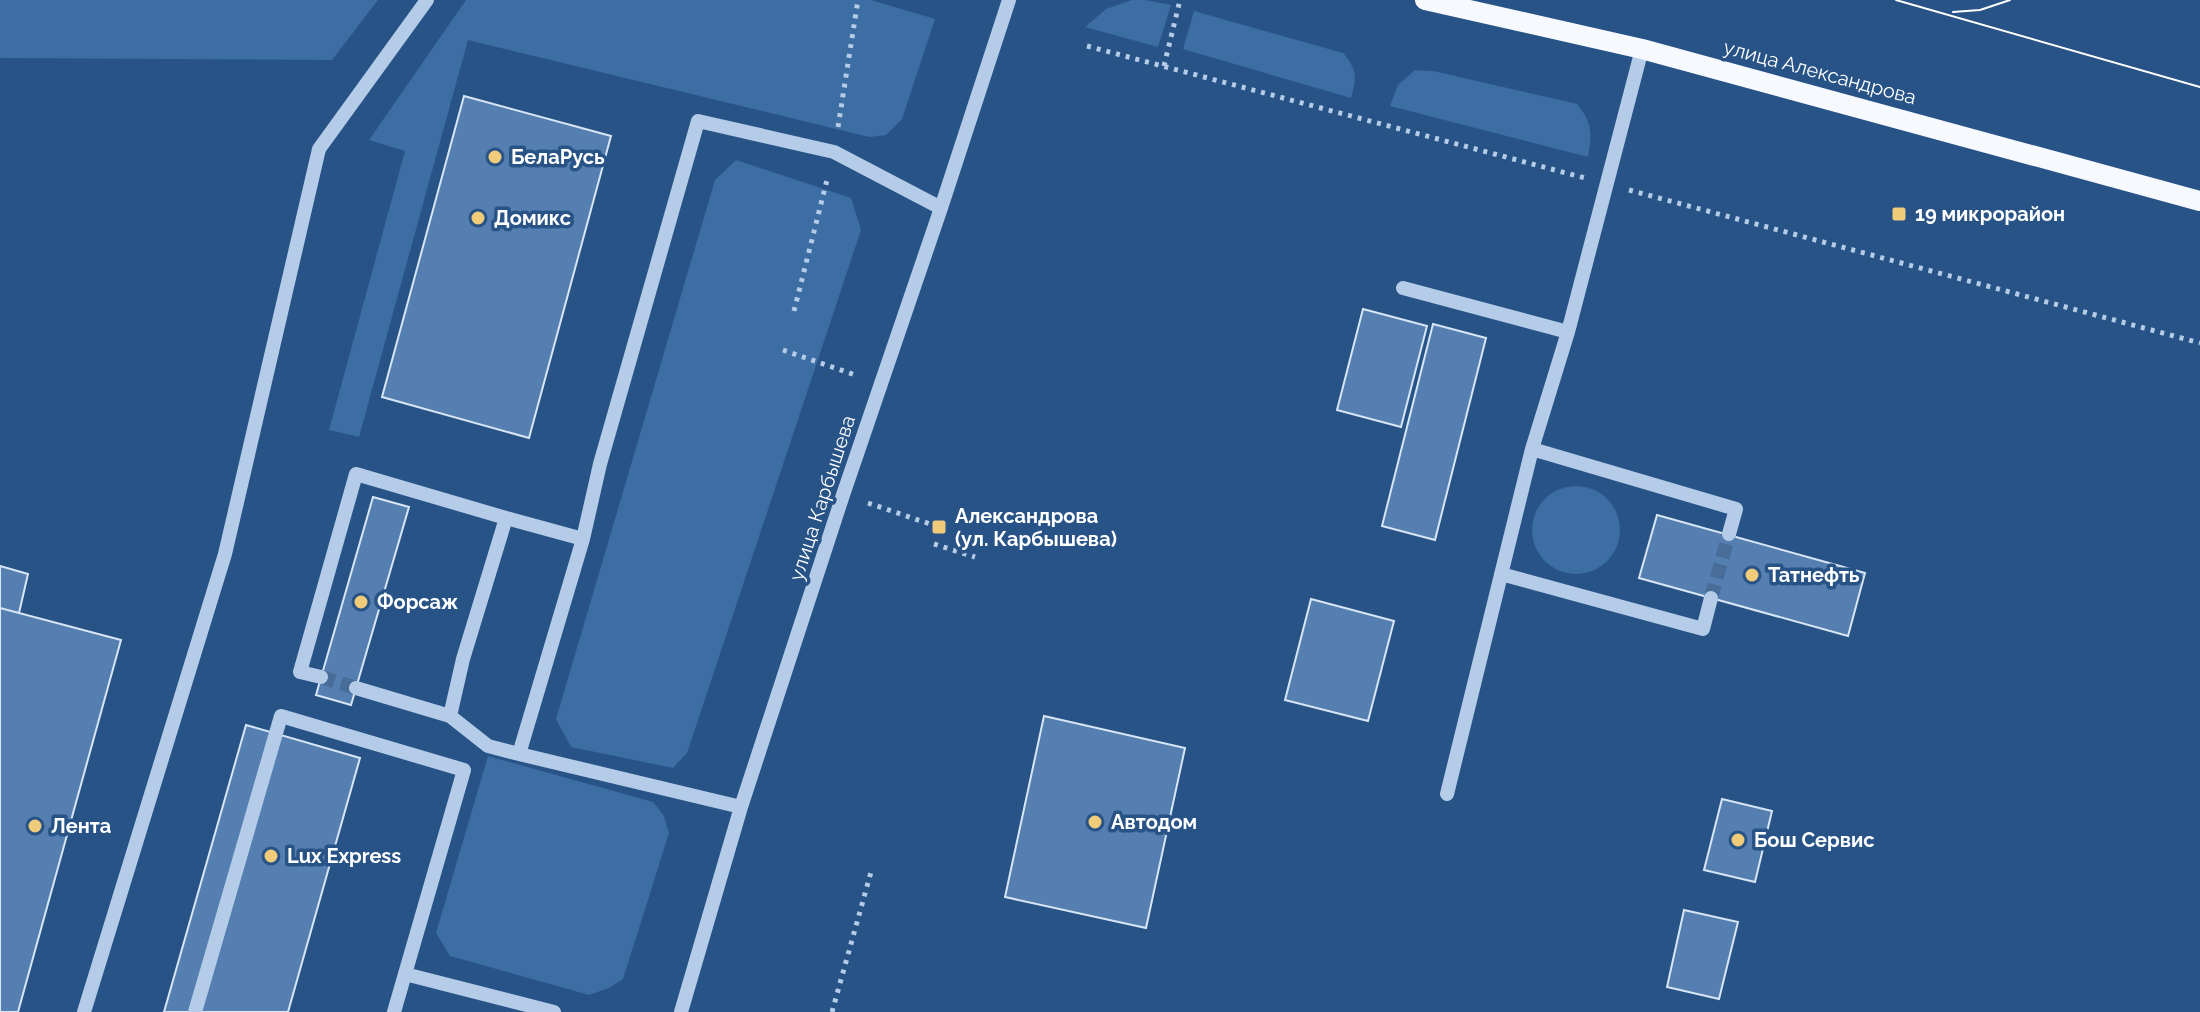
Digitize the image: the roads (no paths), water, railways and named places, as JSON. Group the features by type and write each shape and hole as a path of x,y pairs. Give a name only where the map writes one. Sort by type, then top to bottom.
{"main road":[{"name":"улица Александрова","path":"1425,0 1642,49 2200,201"}],"street":[{"path":"84,1012 225,554 319,149 427,0"},
{"name":"улица Карбышева","path":"681,1012 741,807 1009,0"},
{"path":"1447,794 1532,449 1568,332 1642,49"},
{"path":"519,754 583,539 600,464 698,121 834,152 941,208"},
{"path":"1403,288 1568,332"},
{"path":"1532,449 1736,509 1729,534"},
{"path":"321,677 300,672 356,474 583,539"},
{"path":"450,716 463,659 506,518"},
{"path":"1501,574 1703,629 1711,598"},
{"path":"356,688 450,716 488,746 741,807"},
{"path":"195,1012 281,716 464,770 394,1012"},
{"path":"405,974 554,1012"}],"tunnel":[{"path":"1711,598 1729,534"},
{"path":"321,677 356,688"}],"tram line":[{"path":"1896,0 2200,87"},
{"path":"1953,12 1980,10 2010,0"}],"place":[{"name":"БелаРусь","path":"495,157"},
{"name":"19 микрорайон","path":"1899,214"},
{"name":"Домикс","path":"478,218"},
{"name":"Александрова (ул. Карбышева)","path":"939,527"},
{"name":"Татнефть","path":"1752,575"},
{"name":"Форсаж","path":"361,602"},
{"name":"Автодом","path":"1095,822"},
{"name":"Лента","path":"35,826"},
{"name":"Бош Сервис","path":"1738,840"},
{"name":"Lux Express","path":"271,856"}]}
